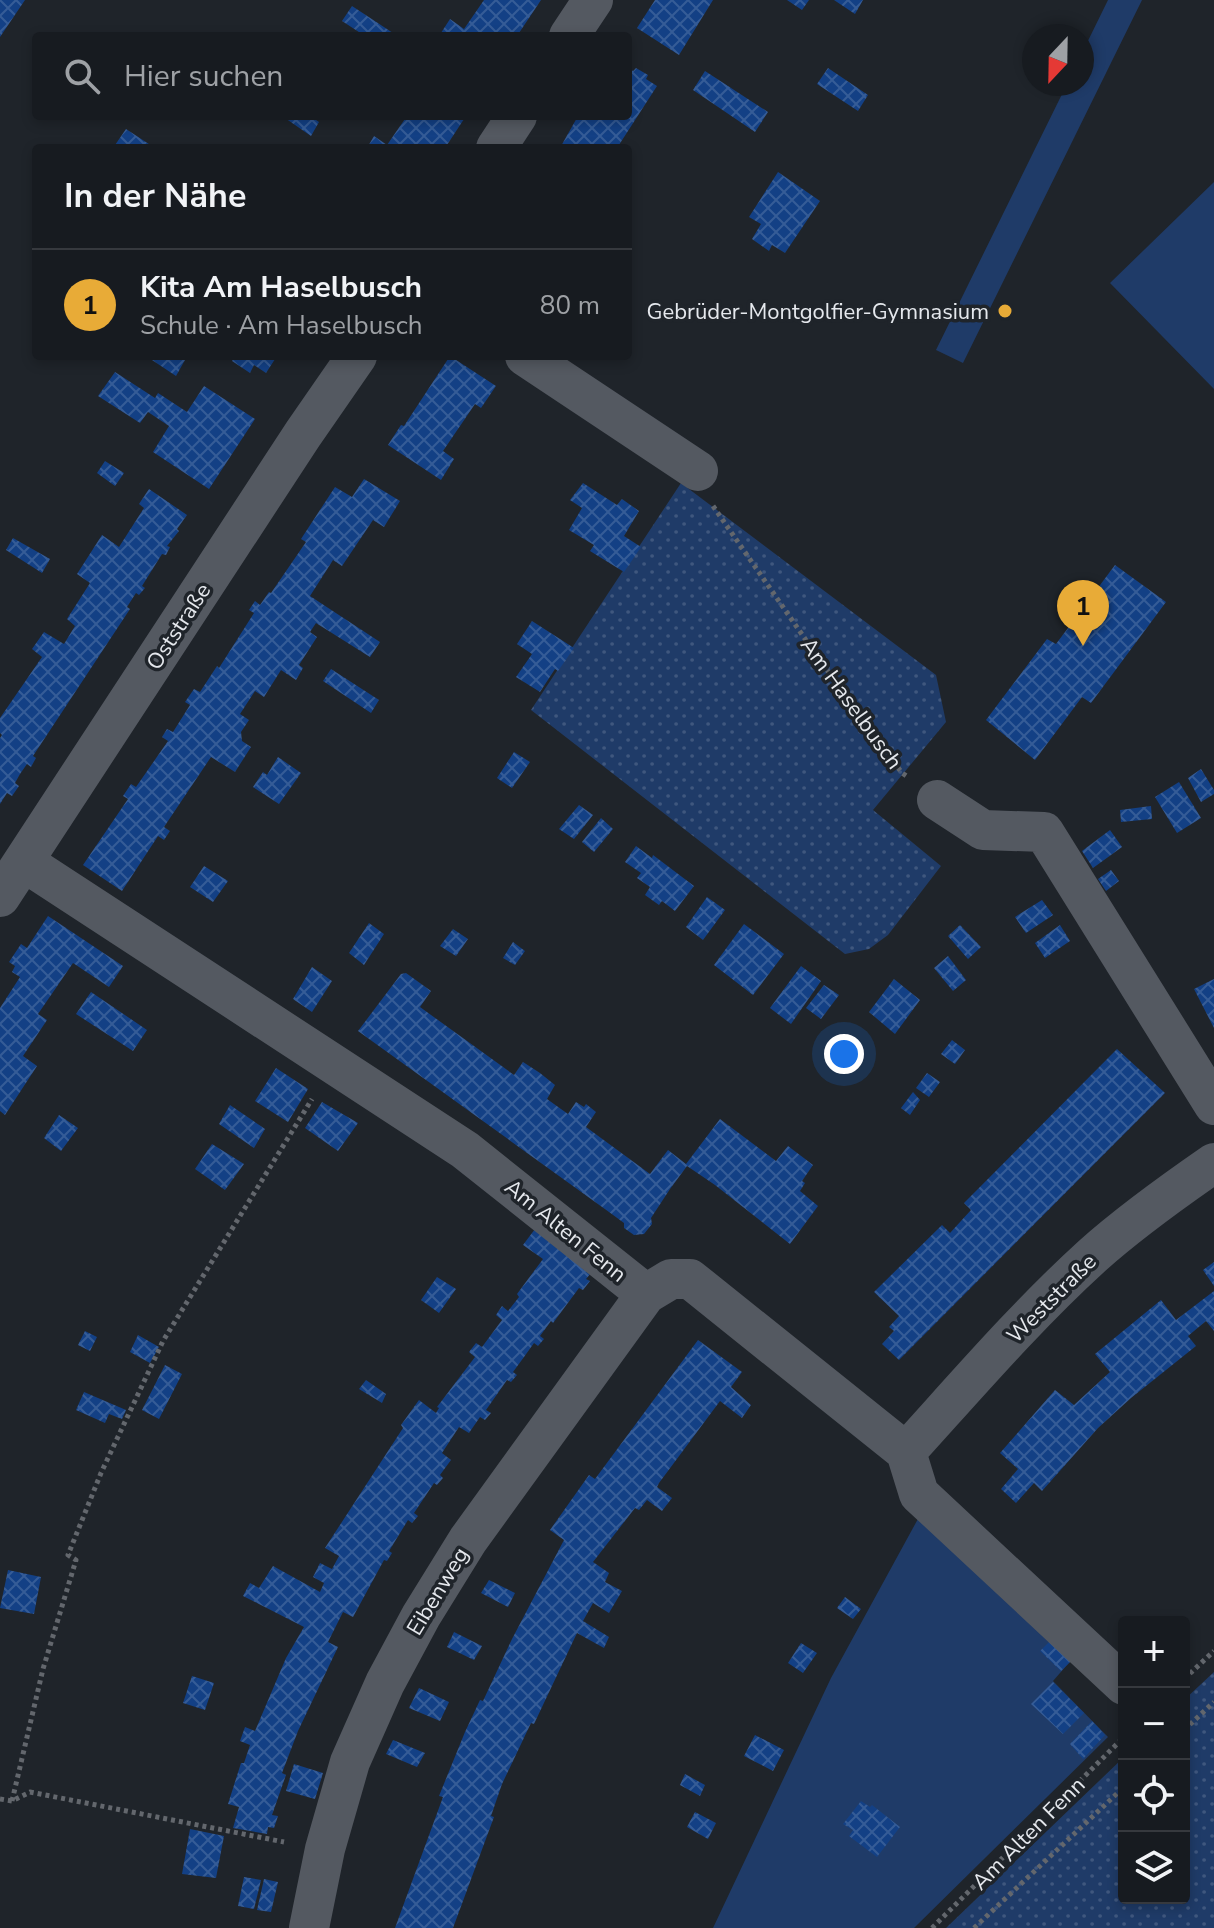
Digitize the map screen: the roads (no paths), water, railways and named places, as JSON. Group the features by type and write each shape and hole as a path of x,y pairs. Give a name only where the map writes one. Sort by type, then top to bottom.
{"street":[{"path":"572,32 593,0"},
{"path":"499,144 514,120"},
{"name":"Oststraße","path":"0,897 354,360"},
{"path":"531,360 698,471"},
{"path":"937,800 983,830 1044,832 1214,1105"},
{"name":"Am Alten Fenn","path":"24,862 465,1150 646,1294 671,1279 690,1279 906,1452"},
{"name":"Weststraße","path":"906,1452 1039,1306 1094,1254 1150,1208 1214,1163"},
{"name":"Eibenweg","path":"309,1928 325,1849 350,1762 385,1683 421,1616 468,1540 646,1294"},
{"path":"906,1452 919,1494 1118,1679"}],"place":[{"name":"Gebrüder-Montgolfier-Gymnasium","path":"1005,311"},
{"name":"Kita Am Haselbusch","path":"1083,646"}]}
